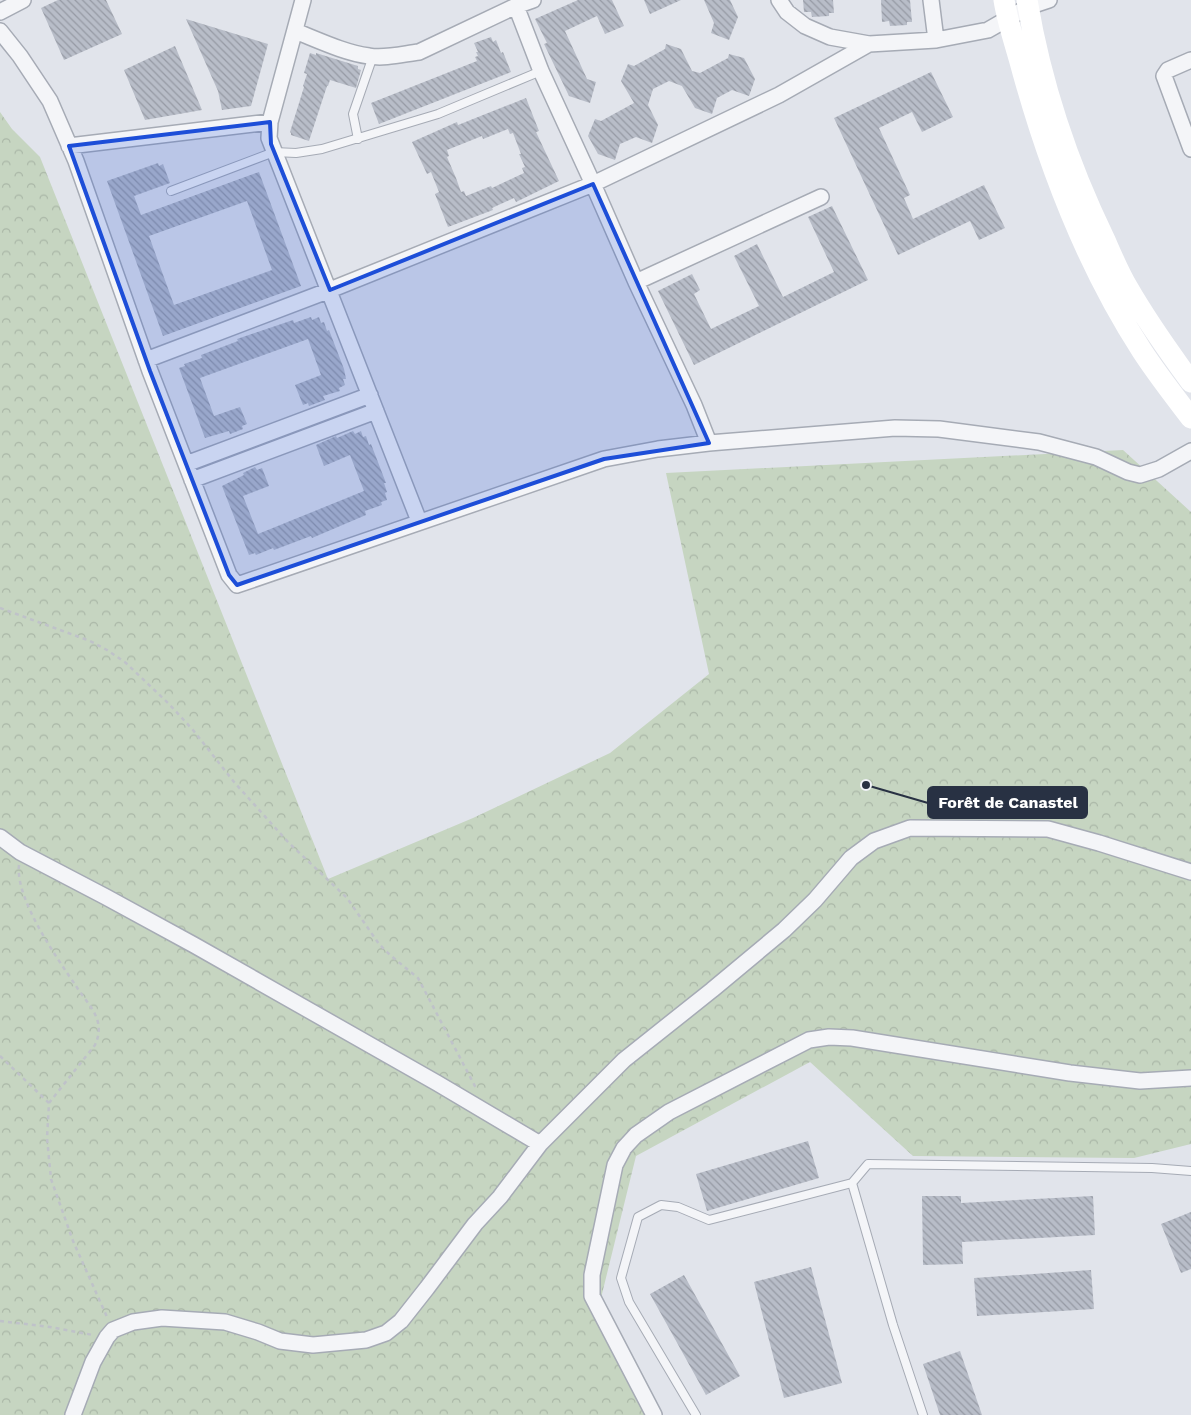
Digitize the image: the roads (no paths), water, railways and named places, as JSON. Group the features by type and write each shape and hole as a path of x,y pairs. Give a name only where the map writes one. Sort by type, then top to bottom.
{"main road":[{"path":"1027,4 1056,122 1089,207 1127,287 1191,382"},
{"path":"1006,10 1037,123 1073,220 1111,300 1142,351 1191,418"}],"street":[{"path":"0,12 23,0"},
{"path":"303,0 270,122 269,138 330,290 419,522"},
{"path":"295,31 338,48 373,56 419,52 516,6 533,0"},
{"path":"931,0 936,40"},
{"path":"784,4 805,26 830,37 869,44 936,40 988,30 1006,10 1049,0"},
{"path":"516,6 541,71 636,282 694,405 709,443"},
{"path":"0,32 20,56 50,101 69,146 146,360 192,480 229,575 237,585 604,459 658,449 895,428 939,429 1039,442 1096,458 1128,472 1140,475 1159,469 1191,451"},
{"path":"146,360 330,290 593,184 779,95 869,44"},
{"path":"1191,60 1168,70 1164,76 1191,150"},
{"path":"69,146 270,122"},
{"path":"636,282 821,197"},
{"path":"186,464 370,395"},
{"path":"192,480 376,411"},
{"path":"302,420 309,436"},
{"path":"72,1415 93,1362 110,1334 133,1322 162,1318 225,1322 280,1341 313,1345 338,1344 376,1337 386,1333 401,1321 428,1288 475,1224 500,1197 540,1144 624,1060 784,930 815,900 852,858 874,842 888,835 910,828 926,827 1048,829 1191,872"},
{"path":"0,837 20,852 114,901 540,1144"},
{"path":"654,1415 592,1296 592,1275 615,1165 624,1148 636,1135 669,1112 808,1040 829,1037 852,1038 1070,1073 1140,1081 1191,1078"}],"lane":[{"path":"358,139 353,114 373,56"},
{"path":"171,191 274,152 322,150 438,114 541,71"},
{"path":"696,1415 629,1302 622,1278 638,1217 662,1205 678,1208 709,1220 852,1183 868,1164 1152,1168 1191,1171"},
{"path":"852,1183 893,1326 923,1415"}],"place":[{"name":"Forêt de Canastel","path":"866,785"}]}
